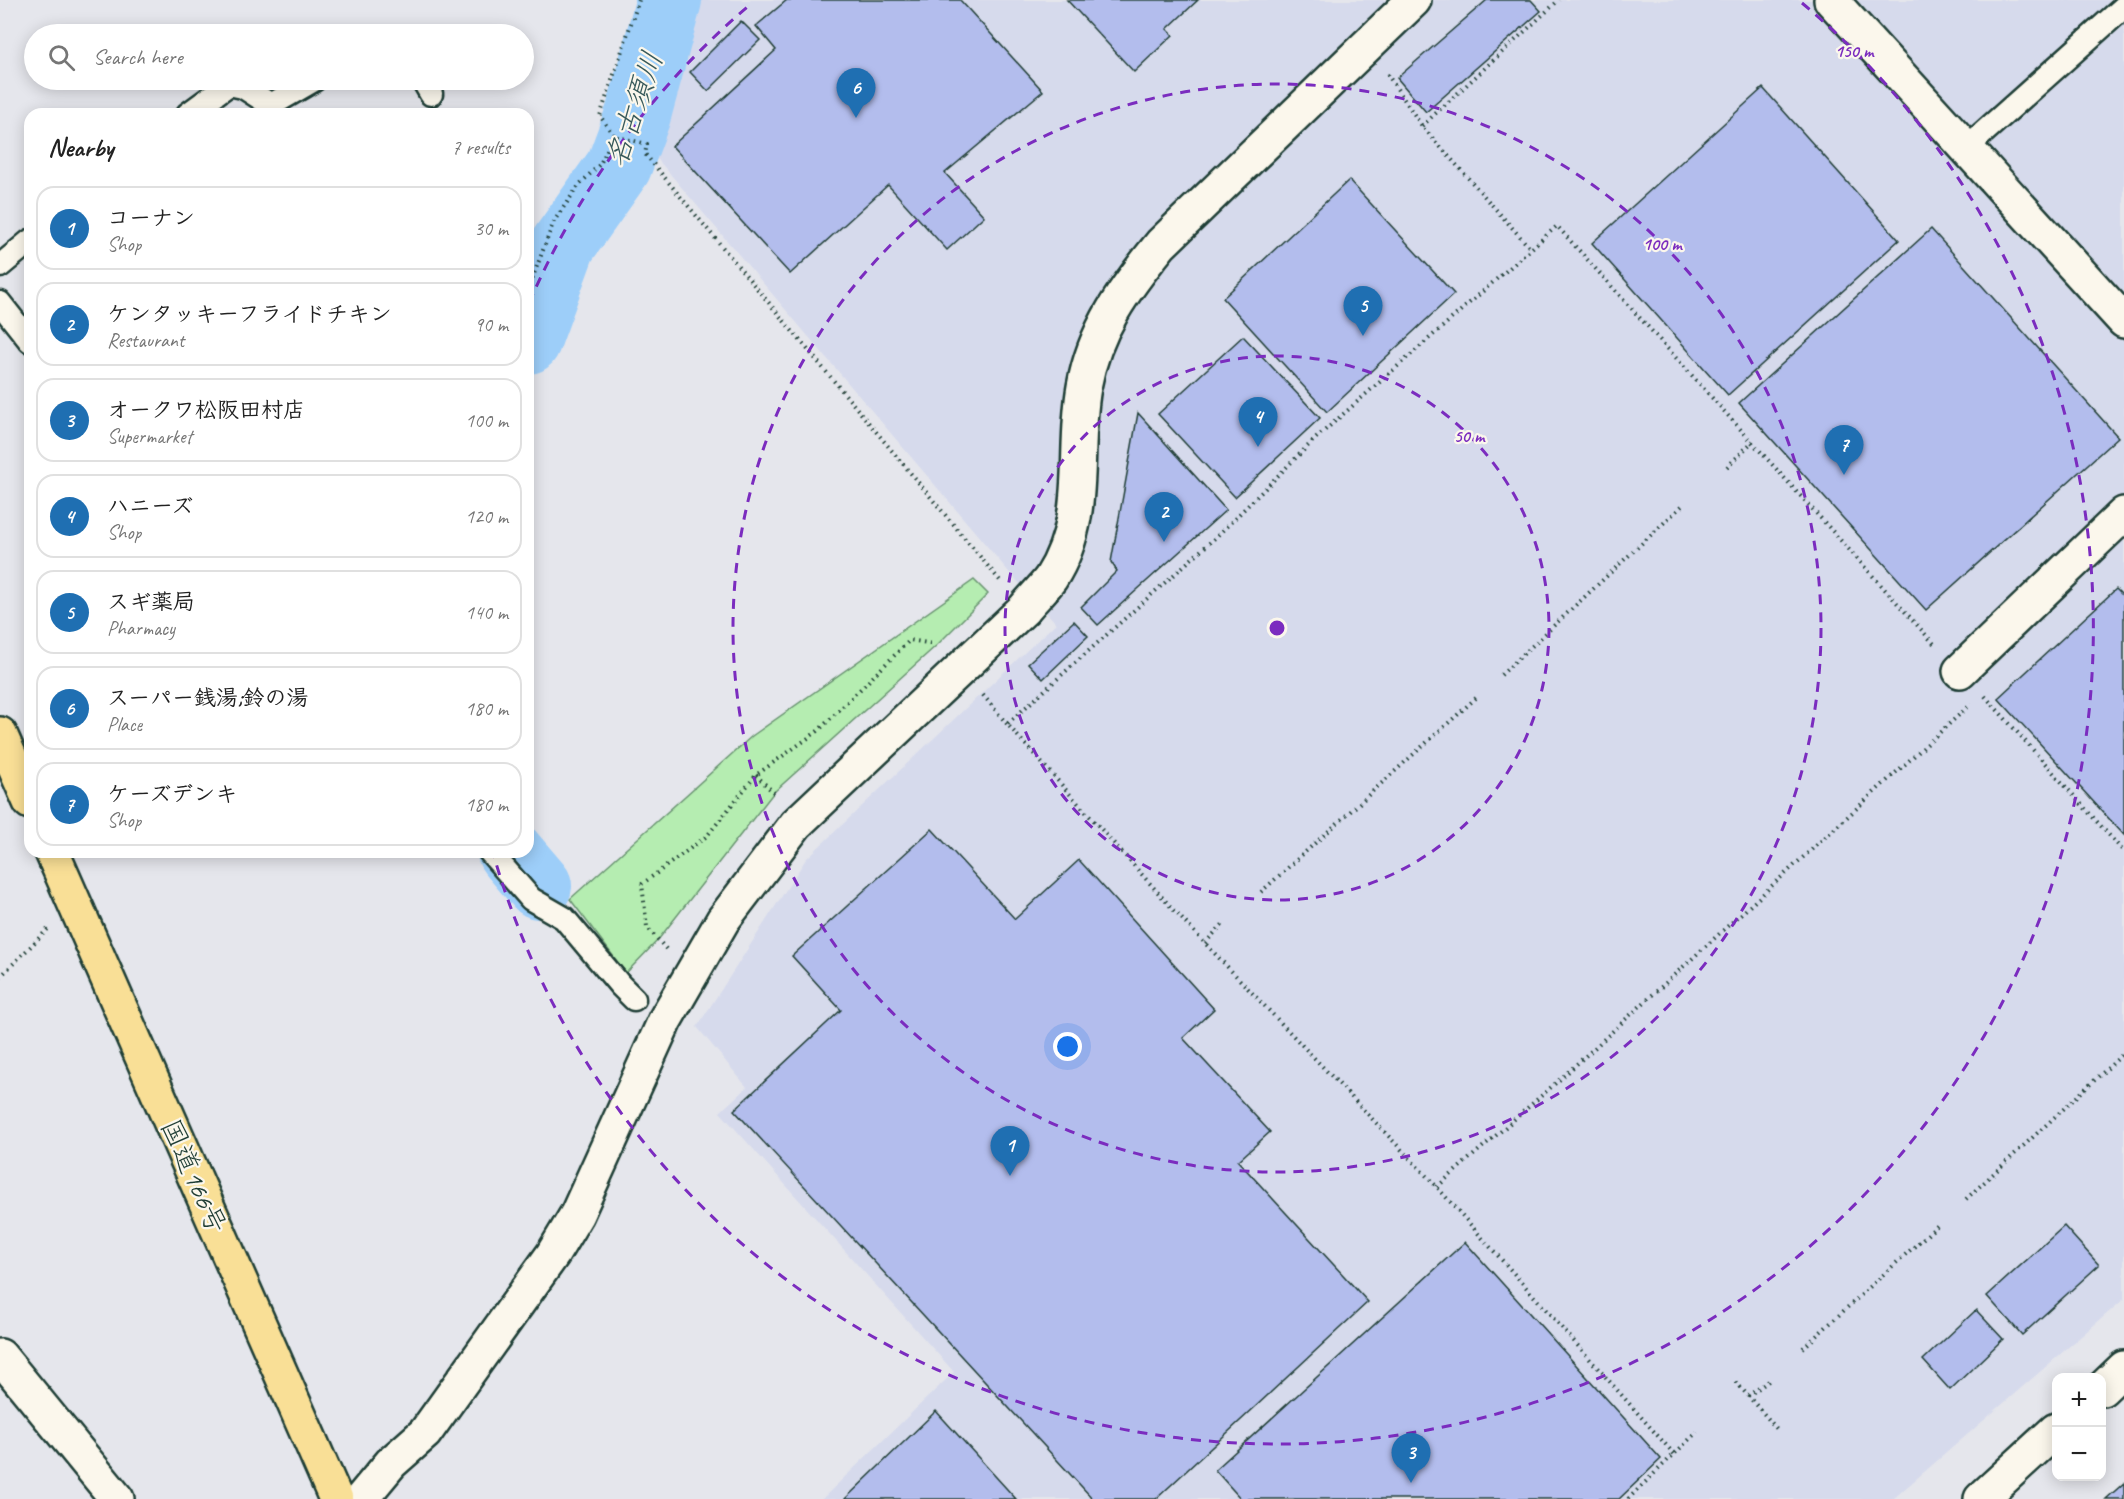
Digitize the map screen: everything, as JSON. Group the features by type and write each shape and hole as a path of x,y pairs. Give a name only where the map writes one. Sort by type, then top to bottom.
{"highway":[{"path":"0,734 24,788"},
{"name":"国道166号","path":"55,858 336,1499"}],"street":[{"path":"361,1499 391,1463 425,1433 553,1254 577,1214 665,1020 723,920 763,865 796,824 1024,609 1050,579 1064,554 1075,521 1084,387 1093,350 1105,321 1130,282 1161,244 1414,0"},
{"path":"1832,0 1965,149 2124,321"},
{"path":"1960,670 2124,514"},
{"path":"0,1356 117,1499"},
{"path":"2106,1385 2124,1368"},
{"path":"1981,1499 2052,1434"}],"lane":[{"path":"1965,149 2124,7"},
{"path":"196,108 221,90"},
{"path":"248,90 271,105 297,90"},
{"path":"0,266 24,246"},
{"path":"0,303 24,333"},
{"path":"495,858 531,899 564,918 634,999"}],"path":[{"path":"639,0 600,116 614,136 647,144 645,154 1024,609"},
{"path":"1422,126 1559,0"},
{"path":"1384,70 1422,126 1531,249"},
{"path":"534,274 554,221 580,184 600,164 614,136"},
{"path":"1007,724 1216,537 1315,440 1557,226 2124,852"},
{"path":"1727,467 1753,441"},
{"path":"1501,675 1684,504"},
{"path":"666,950 647,927 642,884 707,836 756,776 818,731 910,640 937,645"},
{"path":"976,687 1205,943 1437,1187 1674,1454"},
{"path":"1437,1187 1557,1082 1983,694"},
{"path":"1261,892 1476,698"},
{"path":"756,776 774,792 779,801"},
{"path":"1205,943 1225,922"},
{"path":"0,977 49,928"},
{"path":"1966,1199 2124,1053"},
{"path":"1803,1348 1940,1223"},
{"path":"1748,1396 1770,1380"},
{"path":"1736,1382 1777,1428"},
{"path":"1628,1499 1697,1432"}],"shaded area":[{"path":"699,0 2124,0 2124,1299 1893,1499 822,1499 954,1372 720,1112 747,1087 697,1027 806,859 1056,623 1009,572 648,148"}],"green space":[{"path":"974,580 988,594 937,645 774,792 658,940 626,973 570,899 752,736"}],"building":[{"path":"787,0 960,0 1043,91 945,173 984,216 947,250 888,185 790,274 672,146 776,50 756,26"},
{"path":"1067,0 1198,0 1167,29 1173,35 1134,72"},
{"path":"1487,0 1531,0 1541,11 1426,112 1397,78"},
{"path":"741,21 760,40 708,91 690,72"},
{"path":"1763,88 1899,240 1728,395 1592,243"},
{"path":"1349,180 1454,294 1327,412 1223,298"},
{"path":"1931,229 2118,437 1926,610 1739,403"},
{"path":"1243,336 1320,418 1235,497 1158,414"},
{"path":"1138,413 1226,510 1098,625 1081,607 1117,571 1111,562"},
{"path":"2116,589 2124,597 2124,835 1998,698"},
{"path":"1074,621 1088,636 1043,679 1028,663"},
{"path":"932,829 1015,919 1079,860 1214,1009 1183,1038 1270,1132 1238,1161 1368,1302 1156,1499 1093,1499 734,1110 841,1010 792,956"},
{"path":"2064,1226 2099,1265 2022,1335 1987,1296"},
{"path":"1465,1242 1661,1459 1619,1499 1241,1499 1215,1470"},
{"path":"1976,1310 2003,1339 1950,1390 1923,1360"},
{"path":"936,1411 1016,1499 845,1499"},
{"path":"2124,1483 2124,1499 2106,1499"}],"waterway":[{"name":"名古須川","path":"534,325 563,245 619,166 638,115 669,0"},
{"name":"名古須川","path":"515,858 539,886"}],"place":[{"name":"スーパー銭湯;鈴の湯","path":"856,118"},
{"name":"スギ薬局","path":"1363,336"},
{"name":"ハニーズ","path":"1258,447"},
{"name":"ケーズデンキ","path":"1844,475"},
{"name":"ケンタッキーフライドチキン","path":"1164,542"},
{"name":"コーナン","path":"1010,1176"},
{"name":"オークワ松阪田村店","path":"1411,1483"}]}
